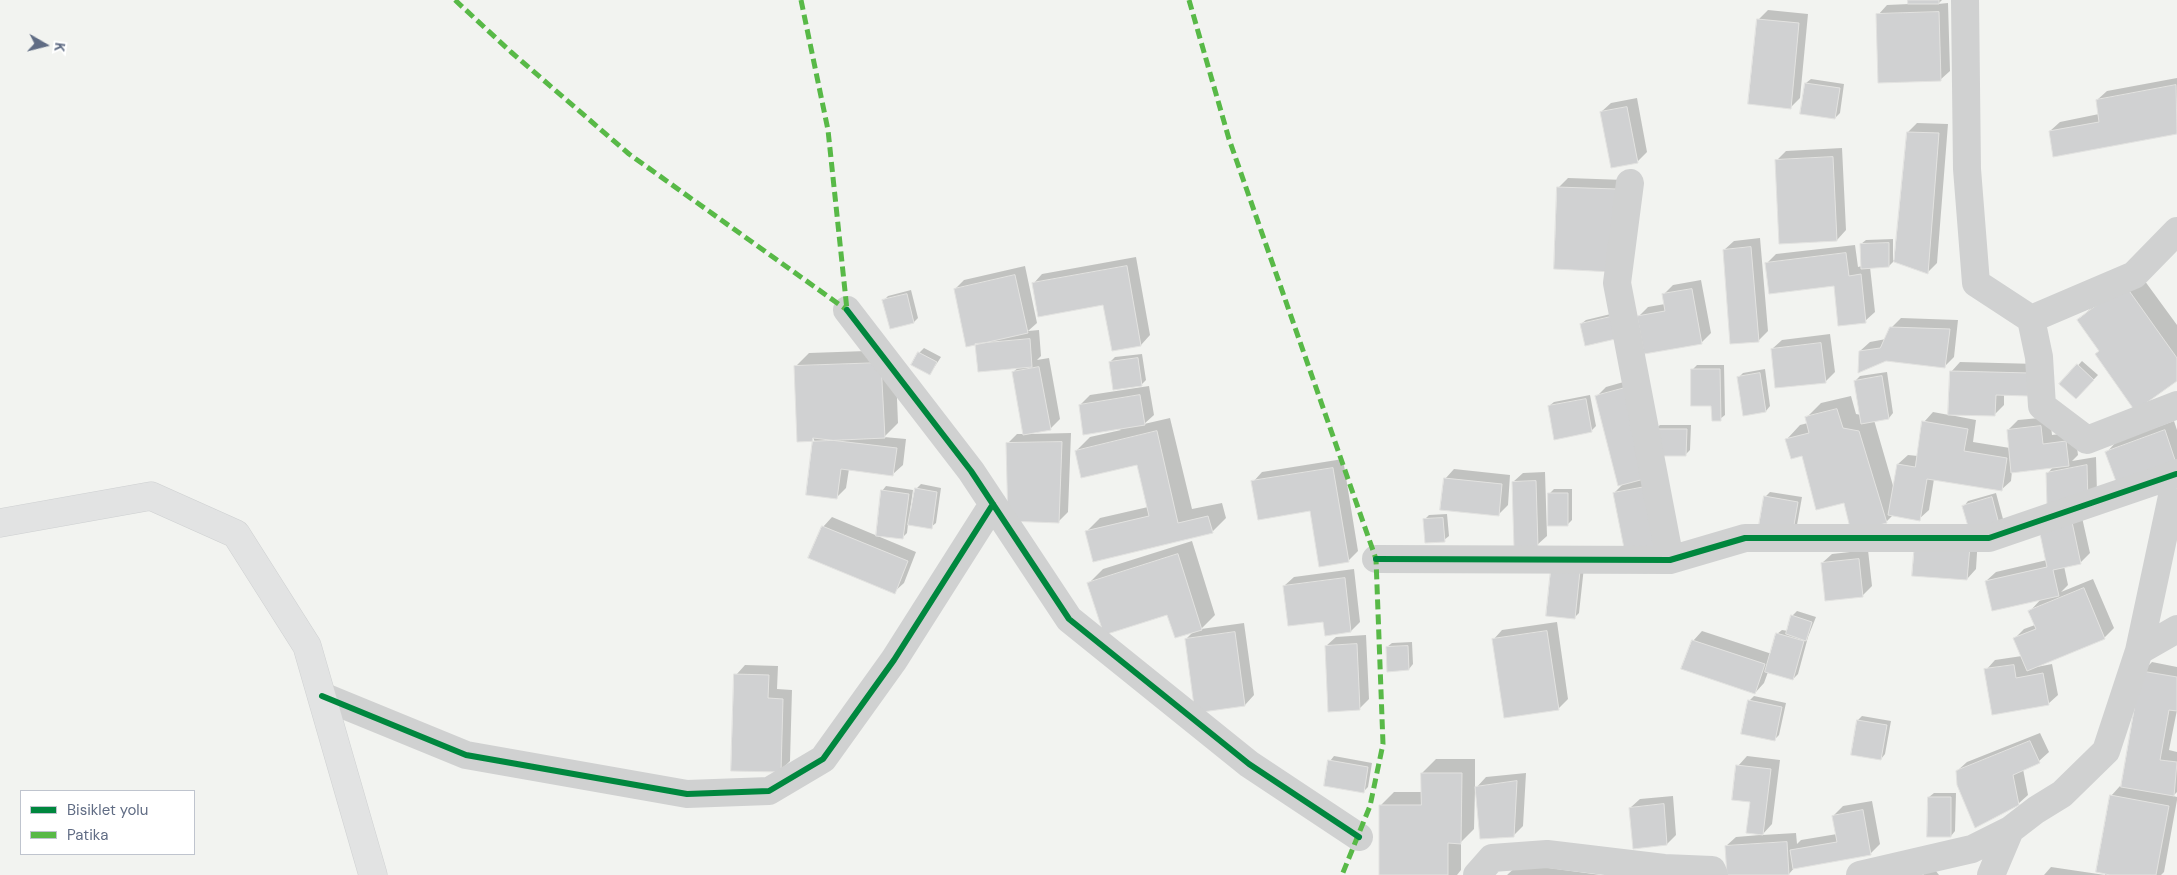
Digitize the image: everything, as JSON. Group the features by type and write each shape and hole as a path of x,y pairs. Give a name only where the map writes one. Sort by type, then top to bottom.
{"street":[{"path":"1965,0 1967,169 1976,283 2031,319 2039,357 2042,406 2087,440 2177,404"},
{"path":"1630,183 1617,283 1670,560"},
{"path":"2031,319 2134,275 2177,231"},
{"path":"847,310 971,471 1069,619 1249,764 1359,837"},
{"path":"1376,559 1670,560 1744,538 1989,538 2177,474"},
{"path":"1860,875 1972,849 2010,830 2036,810 2062,794 2106,751 2139,651 2177,474"},
{"path":"0,523 151,496 236,534 307,646 373,875"},
{"path":"322,696 466,756 687,794 769,791 823,759 894,660 993,504"},
{"path":"2139,651 2177,629"},
{"path":"1991,875 2010,830"},
{"path":"1477,875 1492,858 1547,854 1664,868 1712,870 1714,875"}],"building":[{"path":"1908,0 1939,0 1939,4 1908,4"},
{"path":"1939,12 1941,81 1878,83 1876,14"},
{"path":"1757,19 1799,23 1791,109 1748,104"},
{"path":"1805,83 1840,88 1835,119 1800,114"},
{"path":"2176,85 2177,134 2053,157 2049,131 2099,122 2096,100"},
{"path":"1627,107 1638,163 1611,168 1600,112"},
{"path":"1907,132 1939,133 1928,274 1894,262"},
{"path":"1833,157 1837,241 1779,244 1775,160"},
{"path":"1557,187 1616,189 1613,272 1554,269"},
{"path":"1889,243 1889,267 1861,269 1860,244"},
{"path":"1751,247 1759,342 1730,344 1723,250"},
{"path":"1846,253 1849,276 1861,274 1866,323 1838,326 1834,286 1769,294 1765,263"},
{"path":"1127,266 1141,346 1112,351 1103,305 1038,317 1032,283"},
{"path":"1015,275 1028,333 966,347 954,289"},
{"path":"2125,285 2177,358 2177,381 2135,411 2095,354 2099,351 2077,320"},
{"path":"1692,289 1702,344 1644,354 1637,316 1665,311 1662,294"},
{"path":"907,294 914,323 890,329 882,300"},
{"path":"1615,316 1620,338 1585,346 1580,324"},
{"path":"1890,327 1950,329 1945,368 1886,361 1858,373 1859,351 1880,348"},
{"path":"1030,339 1032,367 978,372 975,344"},
{"path":"1821,343 1826,383 1775,388 1771,349"},
{"path":"918,352 937,362 930,375 911,365"},
{"path":"1138,358 1142,386 1113,390 1109,362"},
{"path":"881,363 885,438 797,442 794,366"},
{"path":"2077,364 2094,380 2076,399 2059,384"},
{"path":"1039,367 1051,430 1023,435 1012,372"},
{"path":"1691,369 1720,369 1721,421 1712,421 1711,406 1691,406"},
{"path":"1950,371 2029,373 2028,396 1996,395 1995,416 1948,415"},
{"path":"1760,373 1766,412 1743,416 1737,377"},
{"path":"1882,376 1889,419 1861,424 1854,381"},
{"path":"1625,388 1648,478 1618,486 1595,396"},
{"path":"1140,395 1145,425 1083,435 1079,405"},
{"path":"1586,399 1592,432 1554,440 1548,406"},
{"path":"1837,409 1843,428 1859,431 1887,523 1851,532 1844,503 1816,510 1802,456 1791,459 1785,439 1809,433 1805,417"},
{"path":"1922,421 1968,429 1964,451 2007,458 2002,491 1927,479 1920,521 1888,515 1897,464 1915,467"},
{"path":"2041,426 2043,444 2066,441 2069,466 2011,473 2007,430"},
{"path":"1654,429 1687,429 1686,456 1654,456"},
{"path":"2165,430 2176,463 2117,484 2105,452"},
{"path":"1157,431 1178,523 1208,516 1213,533 1093,562 1085,531 1149,516 1137,465 1081,478 1075,451"},
{"path":"813,438 897,448 893,476 841,469 837,499 806,495"},
{"path":"1062,442 1059,523 1008,521 1006,443"},
{"path":"2087,465 2088,504 2047,505 2046,473"},
{"path":"1333,468 1349,562 1319,567 1310,511 1258,520 1251,481"},
{"path":"1444,478 1502,484 1499,516 1440,510"},
{"path":"1536,481 1538,547 1514,547 1512,482"},
{"path":"1645,487 1656,547 1625,553 1613,493"},
{"path":"915,488 937,492 932,529 908,525"},
{"path":"881,490 909,494 903,539 876,536"},
{"path":"1548,493 1568,493 1568,526 1548,526"},
{"path":"1764,496 1798,502 1793,531 1759,525"},
{"path":"1992,497 1999,524 1970,533 1962,506"},
{"path":"1443,518 1445,542 1425,543 1423,519"},
{"path":"2072,522 2081,564 2053,570 2059,596 1992,611 1985,581 2047,567 2039,529"},
{"path":"822,526 908,561 895,594 808,558"},
{"path":"1915,542 1970,546 1967,580 1912,576"},
{"path":"1178,554 1202,630 1175,638 1167,615 1104,635 1087,583"},
{"path":"1859,559 1863,597 1825,601 1821,563"},
{"path":"1551,569 1580,571 1575,619 1546,616"},
{"path":"1345,578 1351,632 1325,636 1323,622 1288,626 1283,586"},
{"path":"2084,588 2105,639 2027,671 2013,638 2036,629 2028,611"},
{"path":"1791,615 1812,622 1806,641 1786,634"},
{"path":"1547,631 1559,710 1504,718 1492,639"},
{"path":"1235,632 1245,706 1195,713 1185,639"},
{"path":"1776,633 1804,641 1793,680 1765,672"},
{"path":"1692,640 1765,664 1755,694 1681,669"},
{"path":"1357,644 1360,710 1328,712 1325,646"},
{"path":"1408,646 1409,670 1387,672 1386,647"},
{"path":"2014,665 2016,678 2043,673 2049,705 1992,715 1984,669"},
{"path":"2141,671 2177,677 2177,711 2169,710 2160,760 2177,762 2174,796 2121,787"},
{"path":"734,674 769,675 768,698 783,699 781,772 731,771"},
{"path":"1748,700 1782,707 1775,741 1741,734"},
{"path":"1857,720 1887,725 1881,760 1851,755"},
{"path":"2030,741 2040,763 2013,775 2019,805 1975,828 1957,785 1956,771"},
{"path":"1328,760 1368,767 1364,793 1324,786"},
{"path":"1736,765 1771,769 1763,835 1746,833 1750,802 1732,800"},
{"path":"1421,773 1462,773 1461,844 1448,843 1448,875 1379,875 1379,805 1421,805"},
{"path":"1517,781 1514,837 1480,839 1475,787"},
{"path":"2110,795 2169,806 2156,875 2110,875 2096,872"},
{"path":"1928,797 1951,797 1951,837 1927,837"},
{"path":"1664,804 1667,845 1633,849 1629,808"},
{"path":"1863,810 1871,855 1793,869 1790,850 1837,842 1832,816"},
{"path":"1787,842 1789,875 1727,875 1725,846"}],"marked path":[{"path":"455,0 511,52 629,154 847,310"},
{"path":"801,0 828,130 847,310"},
{"path":"1189,0 1229,139 1376,559 1383,744 1370,806 1342,875"}],"cycle path":[{"path":"847,310 971,471 1069,619 1249,764 1359,837"},
{"path":"1376,559 1670,560 1745,538 1989,538 2176,474"},
{"path":"322,696 466,755 687,794 769,791 823,759 894,660 993,504"}]}
